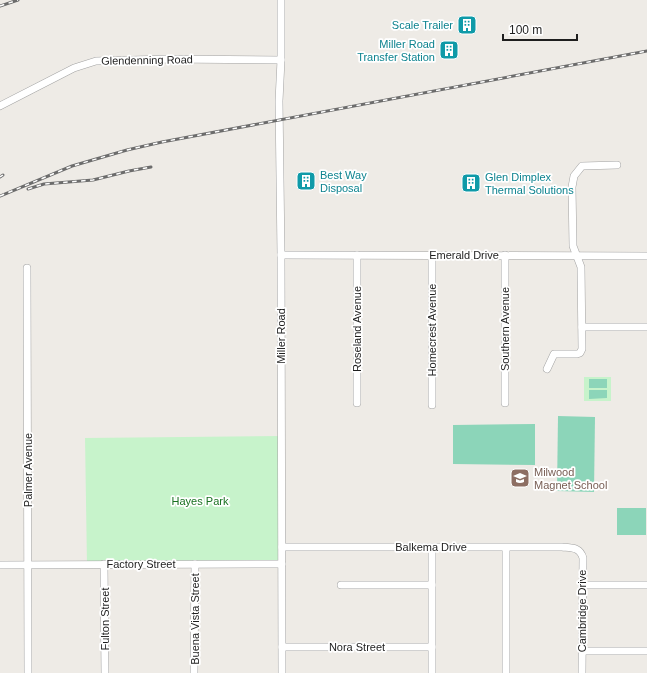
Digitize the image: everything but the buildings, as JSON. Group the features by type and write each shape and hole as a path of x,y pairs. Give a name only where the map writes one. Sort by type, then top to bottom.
{"street":[{"name":"Miller Road","path":"281,0 279,107 281,255 282,673"},
{"name":"Glendenning Road","path":"0,106 74,68 96,61 168,59 281,60"},
{"path":"547,369 554,354 577,354 581,352 581,267 573,246 572,187 576,172 582,166 617,165"},
{"name":"Emerald Drive","path":"281,255 647,256"},
{"name":"Roseland Avenue","path":"357,255 357,403"},
{"name":"Homecrest Avenue","path":"432,255 432,405"},
{"name":"Southern Avenue","path":"505,255 505,403"},
{"name":"Palmer Avenue","path":"27,268 28,673"},
{"path":"582,327 647,327"},
{"name":"Balkema Drive","path":"282,547 562,547 578,550"},
{"path":"432,547 432,673"},
{"path":"506,548 506,673"},
{"name":"Cambridge Drive","path":"578,550 581,552 583,558 582,673"},
{"name":"Fulton Street","path":"104,564 105,673"},
{"name":"Buena Vista Street","path":"194,673 195,564"},
{"name":"Factory Street","path":"0,565 282,564"},
{"path":"341,585 432,585"},
{"path":"582,585 647,585"},
{"name":"Nora Street","path":"282,647 432,647"},
{"path":"582,652 647,651"}],"green space":[{"path":"584,377 611,377 611,401 584,401"},
{"path":"589,379 607,379 607,388 589,388"},
{"path":"589,390 607,390 607,398 589,399"},
{"path":"558,416 595,417 594,492 557,491"},
{"path":"535,424 535,465 453,464 453,425"},
{"name":"Hayes Park","path":"281,436 282,564 87,565 85,438"},
{"path":"617,508 646,508 646,535 617,535"}],"railway":[{"path":"0,6 18,0"},
{"path":"0,196 72,166 127,150 162,142 647,51"},
{"path":"28,189 44,184 93,180 151,167"}],"place":[{"name":"Scale Trailer","path":"467,25"},
{"name":"Miller Road Transfer Station","path":"449,50"},
{"name":"Best Way Disposal","path":"306,181"},
{"name":"Glen Dimplex Thermal Solutions","path":"471,183"},
{"name":"Milwood Magnet School","path":"520,478"}]}
